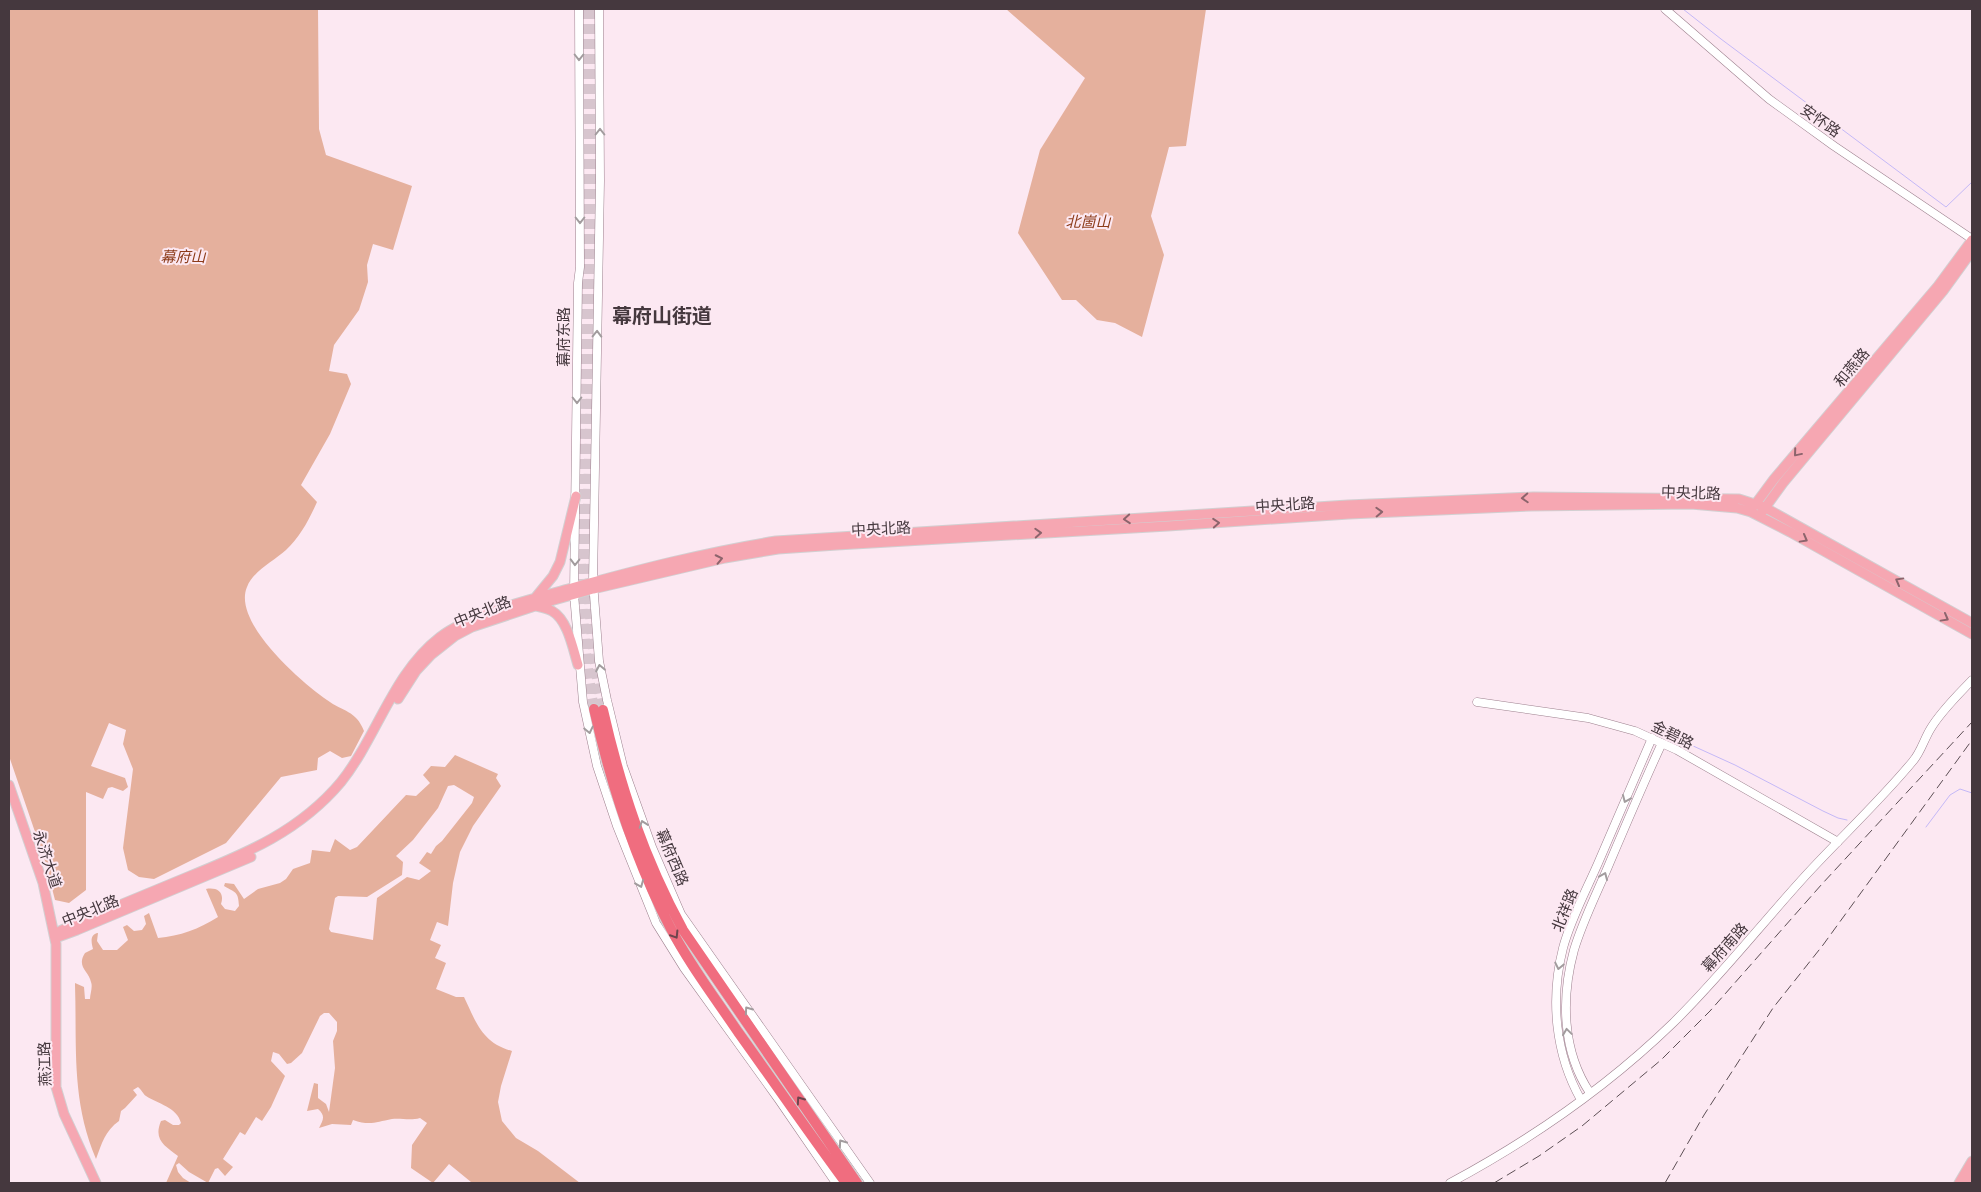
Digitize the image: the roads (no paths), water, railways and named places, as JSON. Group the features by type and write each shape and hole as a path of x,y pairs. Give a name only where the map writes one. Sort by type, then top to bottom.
{"highway":[{"name":"幕府西路","path":"846,1183 717,1001 670,928 646,876 609,772 599,710 634,823 672,910 683,930 857,1183"}],"main road":[{"name":"幕府东路","path":"578,665 574,591 578,283 580,268 579,9"},
{"name":"幕府西路","path":"599,9 600,181 593,586 599,661 623,766 652,847 681,914 870,1183"},
{"name":"安怀路","path":"1666,9 1769,99 1834,146 1972,239"},
{"name":"和燕路","path":"1753,507 1938,286 1972,239"},
{"name":"和燕路","path":"1760,516 1764,507 1783,482 1943,291 1972,251"},
{"path":"576,496 560,562 536,602 552,611 558,617 568,635 578,665 583,702 597,766 616,826 656,923 684,968 836,1183"},
{"name":"中央北路","path":"57,935 236,864 288,836 321,810 346,784 379,735 405,687 416,671 431,655 455,636 472,627 536,602 724,549 776,541 1348,505 1533,497 1739,498 1753,507 1760,516 1972,634"},
{"name":"中央北路","path":"1753,507 1764,507 1972,622"},
{"name":"幕府南路","path":"1450,1183 1486,1164 1581,1100 1634,1058 1672,1023 1915,759 1930,729 1946,708 1972,680"},
{"name":"金碧路","path":"1477,702 1608,722 1652,738 1838,842"},
{"name":"北祥路","path":"1581,1100 1572,1085 1559,1039 1556,999 1563,947 1652,738"},
{"name":"北祥路","path":"1590,1093 1580,1079 1568,1038 1566,1001 1568,977 1574,949 1662,743"},
{"path":"1635,776 1642,774 1645,780"},
{"name":"永济大道","path":"9,788 43,883 57,935"},
{"name":"燕江路","path":"57,935 56,1087 64,1114 97,1183"},
{"path":"1565,1064 1570,1066 1574,1061"},
{"path":"1959,1183 1972,1161"},
{"path":"1967,1183 1972,1175"}],"waterway":[{"path":"1683,9 1946,207 1972,182"},
{"path":"1680,740 1735,765 1823,811 1847,820"},
{"path":"1926,827 1950,795 1960,789 1972,793"}],"tunnel":[{"path":"585,9 581,582 588,667 594,709"},
{"path":"593,9 588,549 591,630 603,710"}],"railway":[{"path":"1494,1183 1539,1156 1582,1126 1661,1060 1710,1011 1822,884 1972,722"},
{"path":"1665,1183 1704,1115 1773,1008 1823,945 1972,740"}],"district":[{"name":"幕府山街道","path":"662,315"}],"park label":[{"name":"北崮山","path":"1088,221"},
{"name":"幕府山","path":"183,256"}]}
